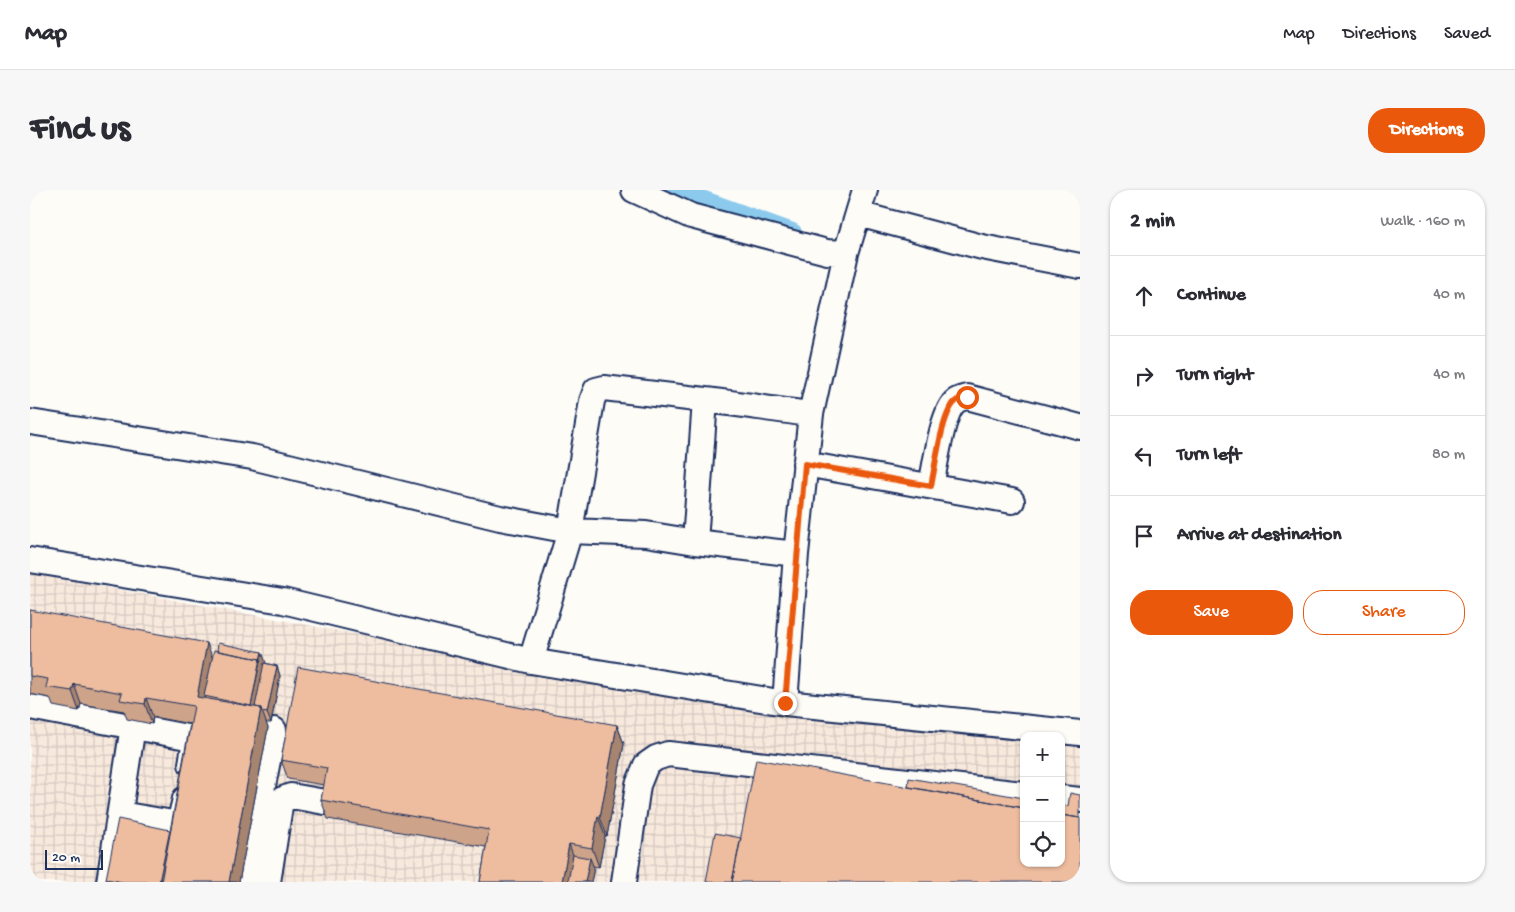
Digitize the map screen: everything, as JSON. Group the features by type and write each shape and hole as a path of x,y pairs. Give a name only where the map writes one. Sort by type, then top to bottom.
{"street":[{"path":"634,190 691,216 827,252 846,253"},
{"path":"785,703 796,554 812,414 846,253 865,190"},
{"path":"858,214 982,247 1080,266"},
{"path":"531,661 570,531 592,401 596,390 604,388 753,405 812,414"},
{"path":"931,486 945,421 949,409 956,400 967,397 1080,427"},
{"path":"695,542 706,400"},
{"path":"30,422 252,457 500,518 570,531 646,534 796,554"},
{"path":"805,464 1012,502"},
{"path":"30,560 284,601 531,661 785,703 1079,729"},
{"path":"30,707 193,739 194,746 179,824 120,814"},
{"path":"109,882 133,726"},
{"path":"244,882 274,730"},
{"path":"624,882 638,785 646,765 656,758 668,754 1020,794"},
{"path":"268,882 281,800 291,796 324,802"},
{"path":"1065,798 1080,800"}],"shaded area":[{"path":"30,573 773,712 1020,739 1020,867 1065,867 1065,743 1080,745 1080,882 30,882"}],"building":[{"path":"30,610 207,643 197,697 261,708 229,882 161,882 194,706 146,698 145,704 120,700 122,693 74,684 72,691 46,687 48,679 30,676"},
{"path":"218,643 262,652 260,660 217,651"},
{"path":"214,650 260,659 251,706 204,696"},
{"path":"264,663 277,666 267,713 262,712 261,708 255,707"},
{"path":"298,667 617,725 600,817 598,816 592,848 569,844 562,882 480,882 489,830 321,800 327,768 281,760"},
{"path":"756,759 1020,807 1020,867 1065,867 1065,816 1080,818 1080,882 732,882"},
{"path":"909,778 1020,797 1020,807 908,787"},
{"path":"1070,793 1080,795 1080,818 1065,816 1065,806 1068,806"},
{"path":"118,819 170,830 159,882 123,882 106,879"},
{"path":"715,833 741,838 732,882 706,882"},
{"path":"573,855 590,858 585,882 568,882"}],"waterway":[{"path":"674,190 792,233"}],"route":[{"path":"785,703 805,464 931,486 949,409 956,400 967,397"}]}
